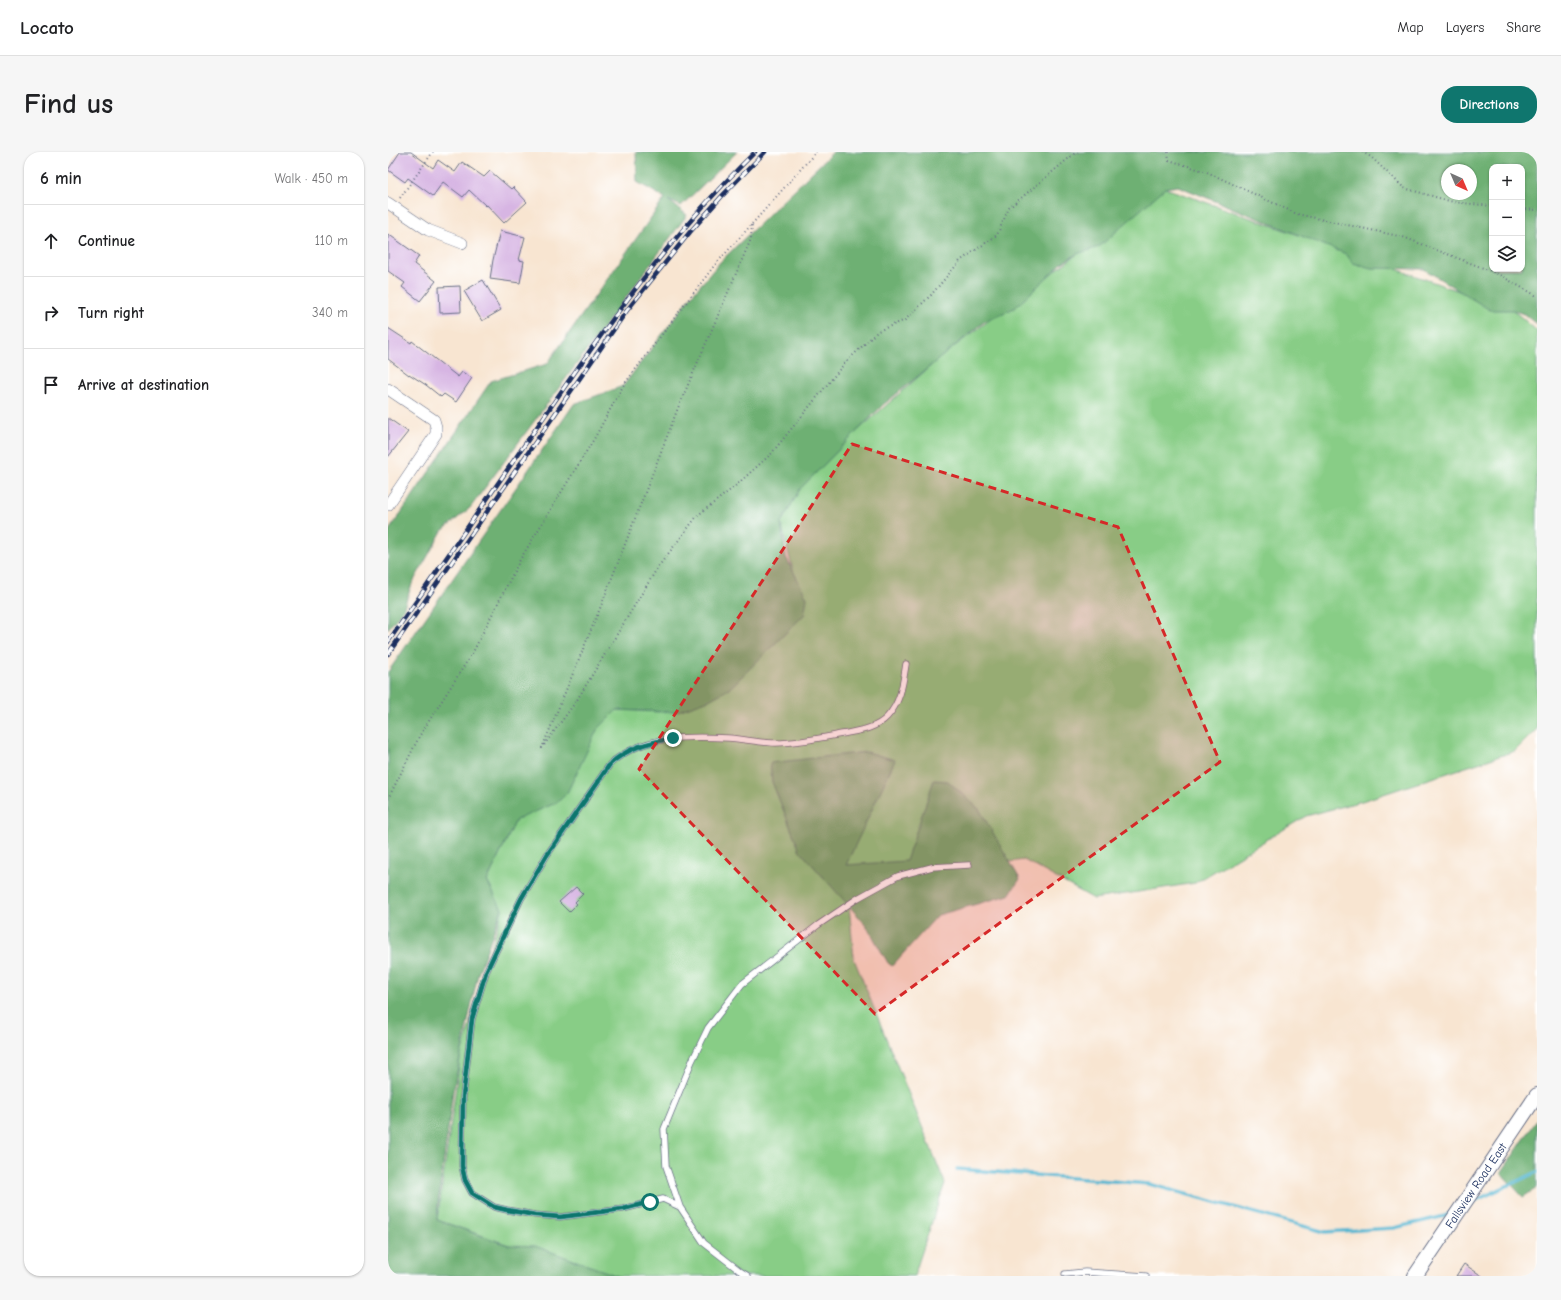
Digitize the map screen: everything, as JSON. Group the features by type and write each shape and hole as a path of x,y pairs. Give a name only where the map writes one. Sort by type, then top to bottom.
{"street":[{"path":"391,205 428,230 462,243"},
{"path":"388,389 428,415 434,420 436,427 436,434 388,505"},
{"name":"Fallsview Road East","path":"1415,1276 1537,1095"}],"lane":[{"path":"680,1207 663,1199 623,1209 560,1217 535,1215 494,1207 472,1193 465,1180 462,1166 463,1097 472,1019 486,972 521,899 547,855 606,770 619,755 629,749 647,743 673,738 729,738 756,742 778,743 864,730 885,718 898,702 902,690 906,664"},
{"path":"748,1276 704,1243 680,1207 666,1166 664,1129 689,1068 708,1028 742,984 818,925 858,898 898,876 932,867 969,865"},
{"path":"1065,1274 1085,1272 1146,1276"}],"path":[{"path":"391,205 433,152"},
{"path":"388,799 420,735 473,652 521,558 594,439 623,386 714,266 816,152"},
{"path":"752,224 751,239 678,408 601,606 542,748 577,700 658,567 698,515 733,488 771,454 844,364 878,331 905,320 931,295 960,261 998,235 1009,208 1074,154 1081,152"},
{"path":"1168,152 1169,160 1207,172 1297,214 1403,238 1496,273 1537,295"},
{"path":"1362,152 1371,157 1404,188 1453,202 1489,206"},
{"path":"1525,209 1537,210"}],"highlighted area":[{"path":"852,444 1118,527 1220,762 875,1014 639,769"}],"green space":[{"path":"636,152 737,152 681,206 668,200 687,215 470,508 442,531 412,584 403,610 388,629 388,532 491,381 547,364 665,198 637,182"},
{"path":"833,152 1537,152 1537,324 1526,315 1513,310 1490,310 1424,269 1371,268 1353,263 1346,254 1178,186 1165,188 1099,247 1077,254 1062,263 1016,307 984,322 884,404 800,489 781,523 786,557 807,598 804,615 729,689 709,700 675,712 617,710 597,730 567,793 558,802 516,820 487,881 502,909 478,974 453,1091 437,1220 508,1245 535,1246 618,1276 388,1276 388,672 574,404 623,386 692,295 721,261"},
{"path":"1165,188 1513,310 1537,331 1537,729 1515,751 1362,801 1306,816 1195,883 1094,899 1024,860 847,883 854,959 945,1183 914,1276 611,1276 509,1245 437,1220 460,1059 502,910 487,881 516,820 597,730 617,710 660,712 804,615 781,523 800,489 856,432 943,355"},
{"path":"867,752 895,760 846,865 906,861 934,780 948,781 979,809 1020,879 1009,895 938,915 892,966 888,963 866,925 800,851 772,782 770,763"},
{"path":"1537,1120 1537,1188 1523,1197 1501,1173"}],"building":[{"path":"400,152 411,152 433,168 438,160 455,172 462,162 484,177 490,171 511,189 513,187 527,202 504,223 487,205 486,206 469,190 463,197 443,182 433,196 408,178 405,182 388,170"},
{"path":"500,231 525,237 519,260 524,261 520,283 490,279"},
{"path":"388,234 419,256 414,264 436,281 420,301 402,287 405,283 388,271"},
{"path":"483,280 501,310 482,321 464,291"},
{"path":"460,286 461,312 440,313 439,287"},
{"path":"388,328 411,343 412,341 458,377 462,372 472,378 456,402 444,394 441,397 388,359"},
{"path":"388,418 408,432 388,457"},
{"path":"576,887 583,894 575,902 577,904 569,912 559,902"},
{"path":"1464,1264 1482,1276 1456,1276"}],"waterway":[{"path":"957,1169 1149,1184 1325,1232 1394,1228 1445,1216 1452,1212"},
{"path":"1470,1203 1537,1172"}],"railway":[{"path":"388,642 587,355 639,284 695,216 724,183 755,152"},
{"path":"388,654 628,309 690,232 722,196 765,152"}],"route":[{"path":"650,1202 623,1209 560,1217 535,1215 507,1210 494,1207 481,1200 472,1193 465,1180 462,1166 463,1097 472,1019 486,972 521,899 547,855 610,764 619,755 629,749 647,743 673,738"}]}
